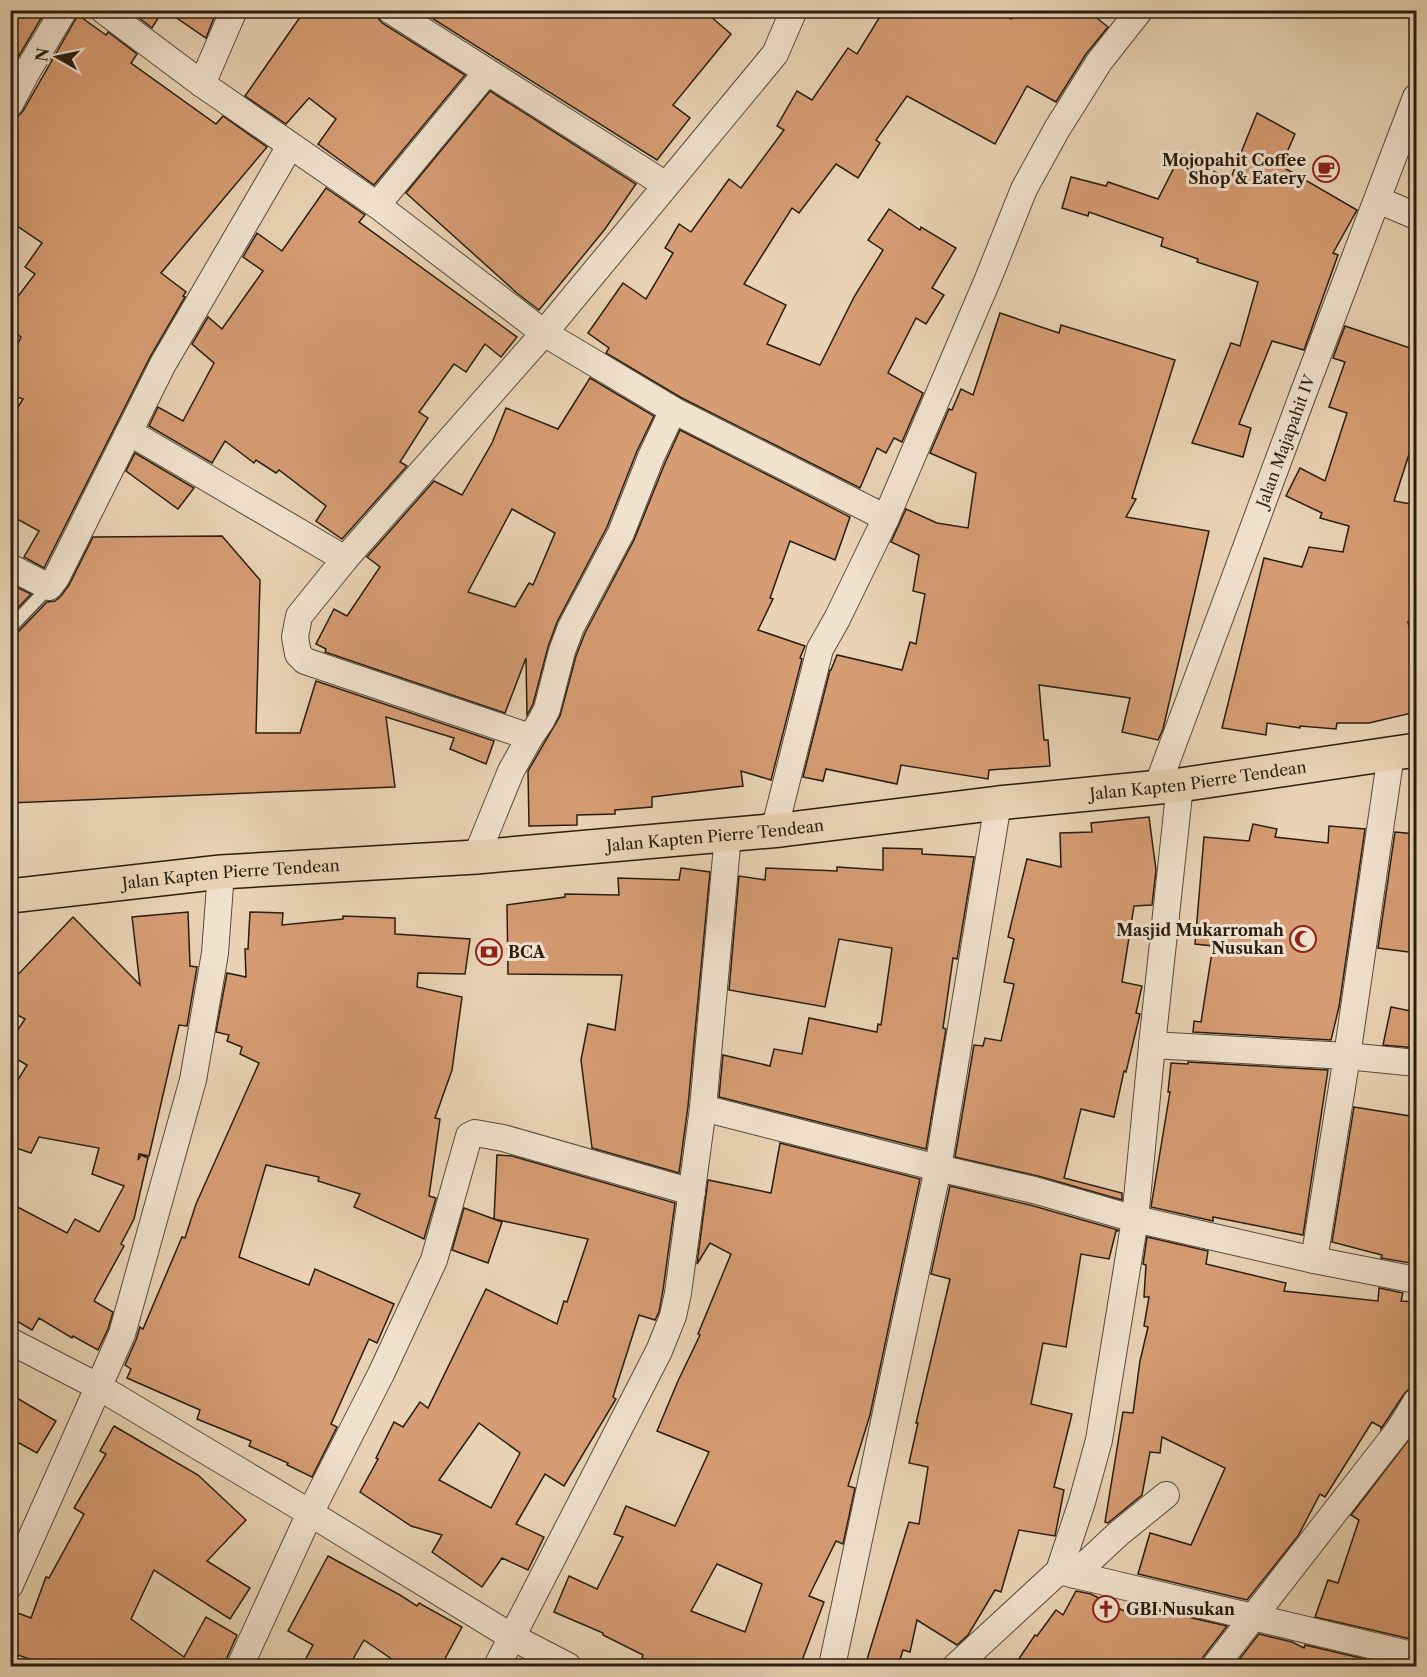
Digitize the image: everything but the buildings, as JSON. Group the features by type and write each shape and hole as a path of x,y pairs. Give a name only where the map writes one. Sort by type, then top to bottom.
{"highway":[{"name":"Jalan Kapten Pierre Tendean","path":"10,896 221,872 476,856 774,831 998,803 1169,786 1404,752"}],"street":[{"path":"10,104 64,10"},
{"path":"103,10 202,84 377,205 544,333 673,410 886,518"},
{"path":"202,84 234,10"},
{"path":"390,10 666,185"},
{"path":"530,737 305,661 298,654 295,637 299,616 345,559 544,333 775,54 794,10"},
{"path":"774,831 820,649 886,518 1024,189 1057,129 1099,62 1140,10"},
{"path":"377,205 487,72"},
{"name":"Jalan Majapahit IV","path":"1067,1573 1082,1502 1099,1440 1135,1219 1152,1045 1169,786 1303,393 1416,97"},
{"path":"10,567 49,586 57,578 164,364 291,146"},
{"path":"1378,200 1416,216"},
{"path":"476,856 519,755 547,709 562,651 571,627 621,533 651,457 673,410"},
{"path":"129,432 345,559"},
{"path":"1314,1260 1347,1056 1404,752"},
{"path":"832,1666 938,1168 998,803"},
{"path":"497,1666 666,1335 673,1316 703,1108 728,835"},
{"path":"10,1585 122,1334 193,1080 215,953 221,872"},
{"path":"1152,1045 1347,1056 1416,1063"},
{"path":"703,1108 1034,1190 1135,1219 1314,1260 1416,1280"},
{"path":"240,1666 310,1513 381,1374 435,1260 469,1136 475,1133 503,1138 692,1192"},
{"path":"10,1341 99,1387 310,1513 512,1638 568,1666"},
{"path":"1215,1666 1398,1431 1416,1402"},
{"path":"956,1666 1067,1573 1166,1495"},
{"path":"1067,1573 1416,1656"}],"lane":[{"path":"10,628 49,586"}],"place":[{"name":"Mojopahit Coffee Shop & Eatery","path":"1326,169"},
{"name":"Masjid Mukarromah Nusukan","path":"1303,939"},
{"name":"BCA","path":"489,952"},
{"name":"GBI Nusukan","path":"1106,1609"}]}
